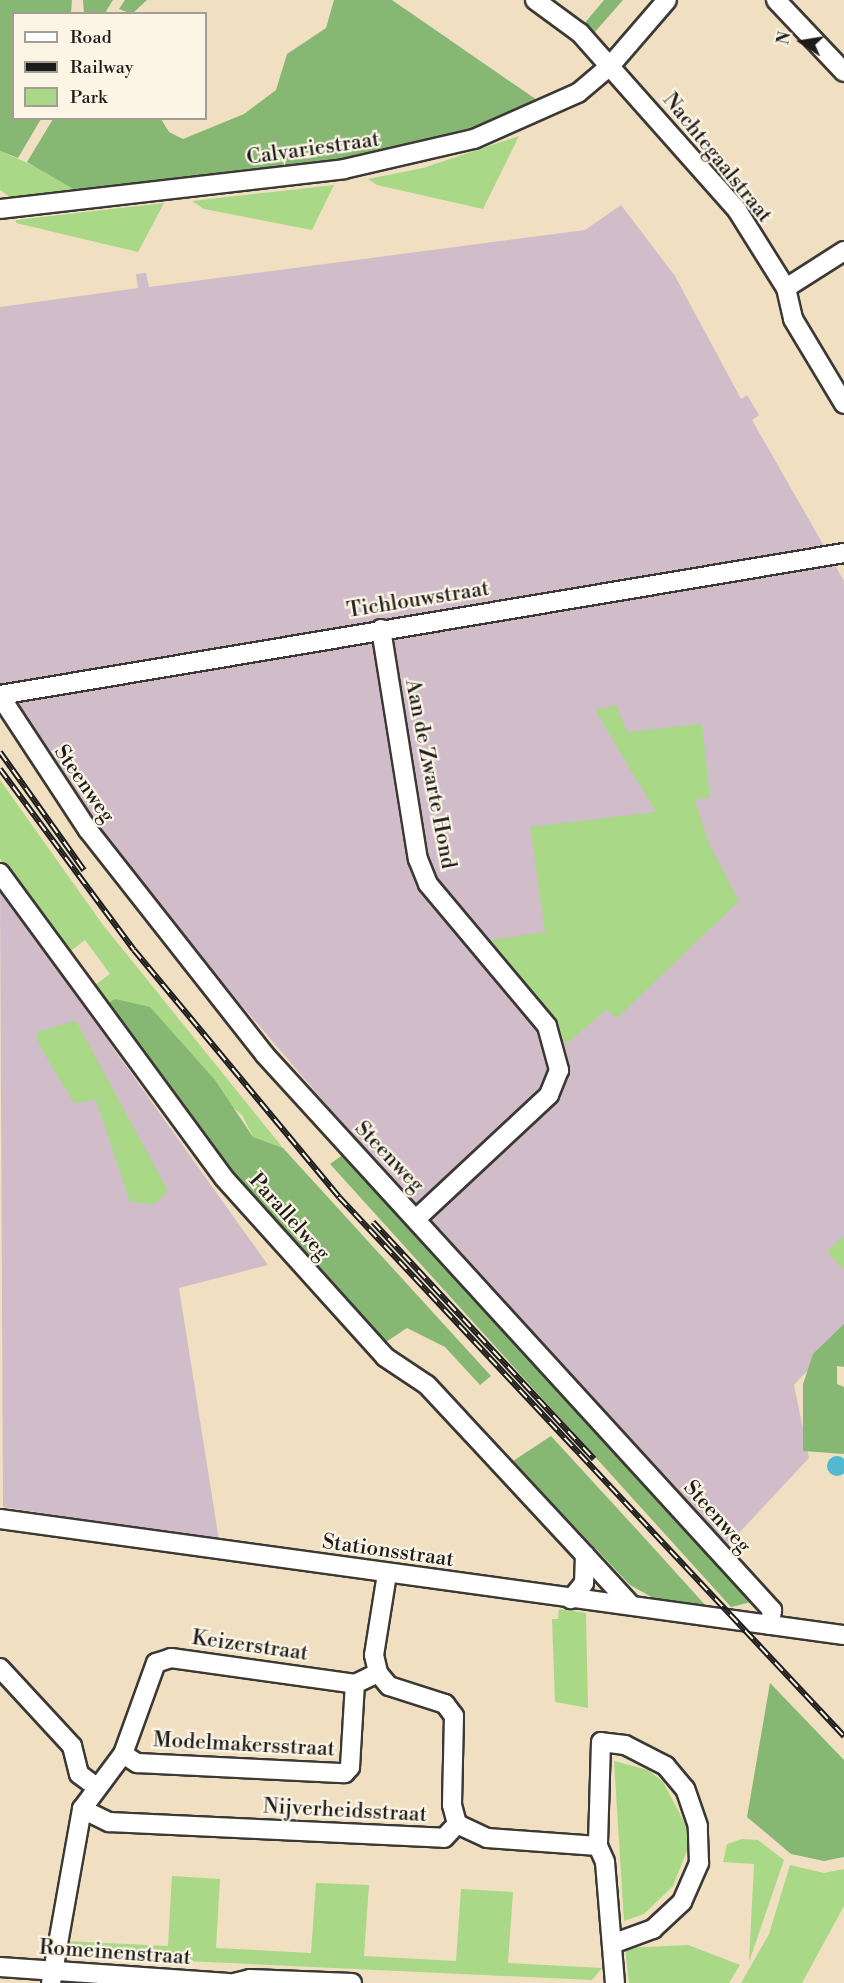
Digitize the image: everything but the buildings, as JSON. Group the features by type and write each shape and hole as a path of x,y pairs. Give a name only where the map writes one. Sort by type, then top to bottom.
{"street":[{"name":"Nachtegaalstraat","path":"535,0 580,33 737,210 786,288 794,319 844,404"},
{"name":"Calvariestraat","path":"0,209 415,156 530,116 578,93 610,66 667,0"},
{"path":"776,0 844,72"},
{"path":"786,288 844,251"},
{"name":"Tichlouwstraat","path":"0,695 381,629 844,553"},
{"name":"Aan de Zwarte Hond","path":"381,629 418,859 428,884 547,1026 559,1070 549,1095 417,1218"},
{"name":"Steenweg","path":"0,695 88,830 236,1020 772,1610 770,1625"},
{"name":"Parallelweg","path":"0,873 224,1178 386,1357 427,1385 631,1605"},
{"name":"Stationsstraat","path":"0,1519 844,1635"},
{"path":"571,1599 584,1582 585,1555"},
{"path":"387,1574 374,1655 378,1673 389,1686 445,1704 454,1716 452,1805 457,1824"},
{"name":"Keizerstraat","path":"52,1977 82,1809 96,1787 123,1754 156,1664 171,1658 355,1683"},
{"path":"0,1668 72,1746 79,1774 96,1787"},
{"path":"355,1683 378,1673"},
{"name":"Modelmakersstraat","path":"123,1754 137,1762 345,1773 350,1767 355,1683"},
{"path":"612,1944 660,1922 682,1902 699,1863 698,1826 685,1789 666,1766 625,1745 601,1742 598,1846 605,1862 615,1983"},
{"name":"Nijverheidsstraat","path":"82,1809 109,1822 444,1838 457,1824 487,1838 598,1846"},
{"name":"Romeinenstraat","path":"0,1967 52,1977 228,1983"},
{"path":"234,1983 250,1978 352,1983"}],"shaded area":[{"path":"621,205 675,276 741,399 747,395 759,415 752,420 844,581 844,1332 794,1385 809,1458 725,1548 463,1265 64,797 0,685 0,307 138,288 136,274 146,273 149,287 585,230"},
{"path":"0,889 268,1265 179,1288 219,1540 3,1507"}],"green space":[{"path":"0,0 72,0 71,12 12,12 12,120 40,120 18,158 0,151"},
{"path":"83,0 113,0 106,12 84,12"},
{"path":"125,0 147,0 134,12 119,9"},
{"path":"334,0 392,0 537,100 474,131 405,150 232,173 77,191 27,162 52,120 162,120 169,132 183,139 244,114 276,90 287,54 326,28"},
{"path":"604,0 623,0 594,33 583,25"},
{"path":"519,136 483,209 377,185 368,179 423,168"},
{"path":"0,151 37,167 77,191 11,198 0,190"},
{"path":"334,185 312,230 204,209 192,201"},
{"path":"164,203 138,252 16,223 16,220"},
{"path":"616,705 627,732 702,724 710,797 695,800 709,844 739,901 617,1018 607,1009 566,1044 549,1014 484,941 545,932 530,827 656,812 595,710"},
{"path":"0,780 103,925 283,1148 253,1137 242,1115 107,1004 95,985 110,974 85,940 67,954 0,859"},
{"path":"115,999 150,1007 215,1080 253,1137 283,1148 491,1376 480,1385 445,1347 407,1328 383,1344 231,1173 107,1004"},
{"path":"76,1021 168,1191 155,1204 130,1202 96,1100 74,1103 39,1045 36,1032"},
{"path":"344,1154 755,1601 731,1607 330,1164"},
{"path":"844,1236 844,1270 827,1251"},
{"path":"844,1324 844,1367 837,1366 837,1384 844,1387 844,1454 803,1451 803,1384 813,1354"},
{"path":"551,1436 706,1606 655,1599 630,1585 513,1461"},
{"path":"559,1609 586,1613 588,1708 555,1702 552,1619 558,1619"},
{"path":"770,1683 844,1760 844,1857 824,1861 791,1854 747,1817"},
{"path":"614,1761 648,1770 663,1782 688,1829 688,1848 673,1886 644,1914 624,1921"},
{"path":"742,1839 758,1840 784,1860 749,1962 754,1864 723,1862 727,1844"},
{"path":"790,1865 824,1873 844,1869 844,1906 802,1983 741,1983 769,1934"},
{"path":"172,1876 220,1879 216,1948 311,1953 316,1883 369,1885 364,1956 456,1961 461,1889 513,1892 508,1963 602,1968 592,1980 77,1956 65,1941 168,1946"},
{"path":"688,1945 740,1965 729,1983 629,1983 625,1948"}],"water":[{"path":"833,1456 841,1456 844,1459 845,1472 841,1476 833,1476 827,1470 827,1462"}],"railway":[{"path":"0,752 84,870"},
{"path":"0,769 134,950 339,1197 844,1736"},
{"path":"373,1222 594,1459"}]}
